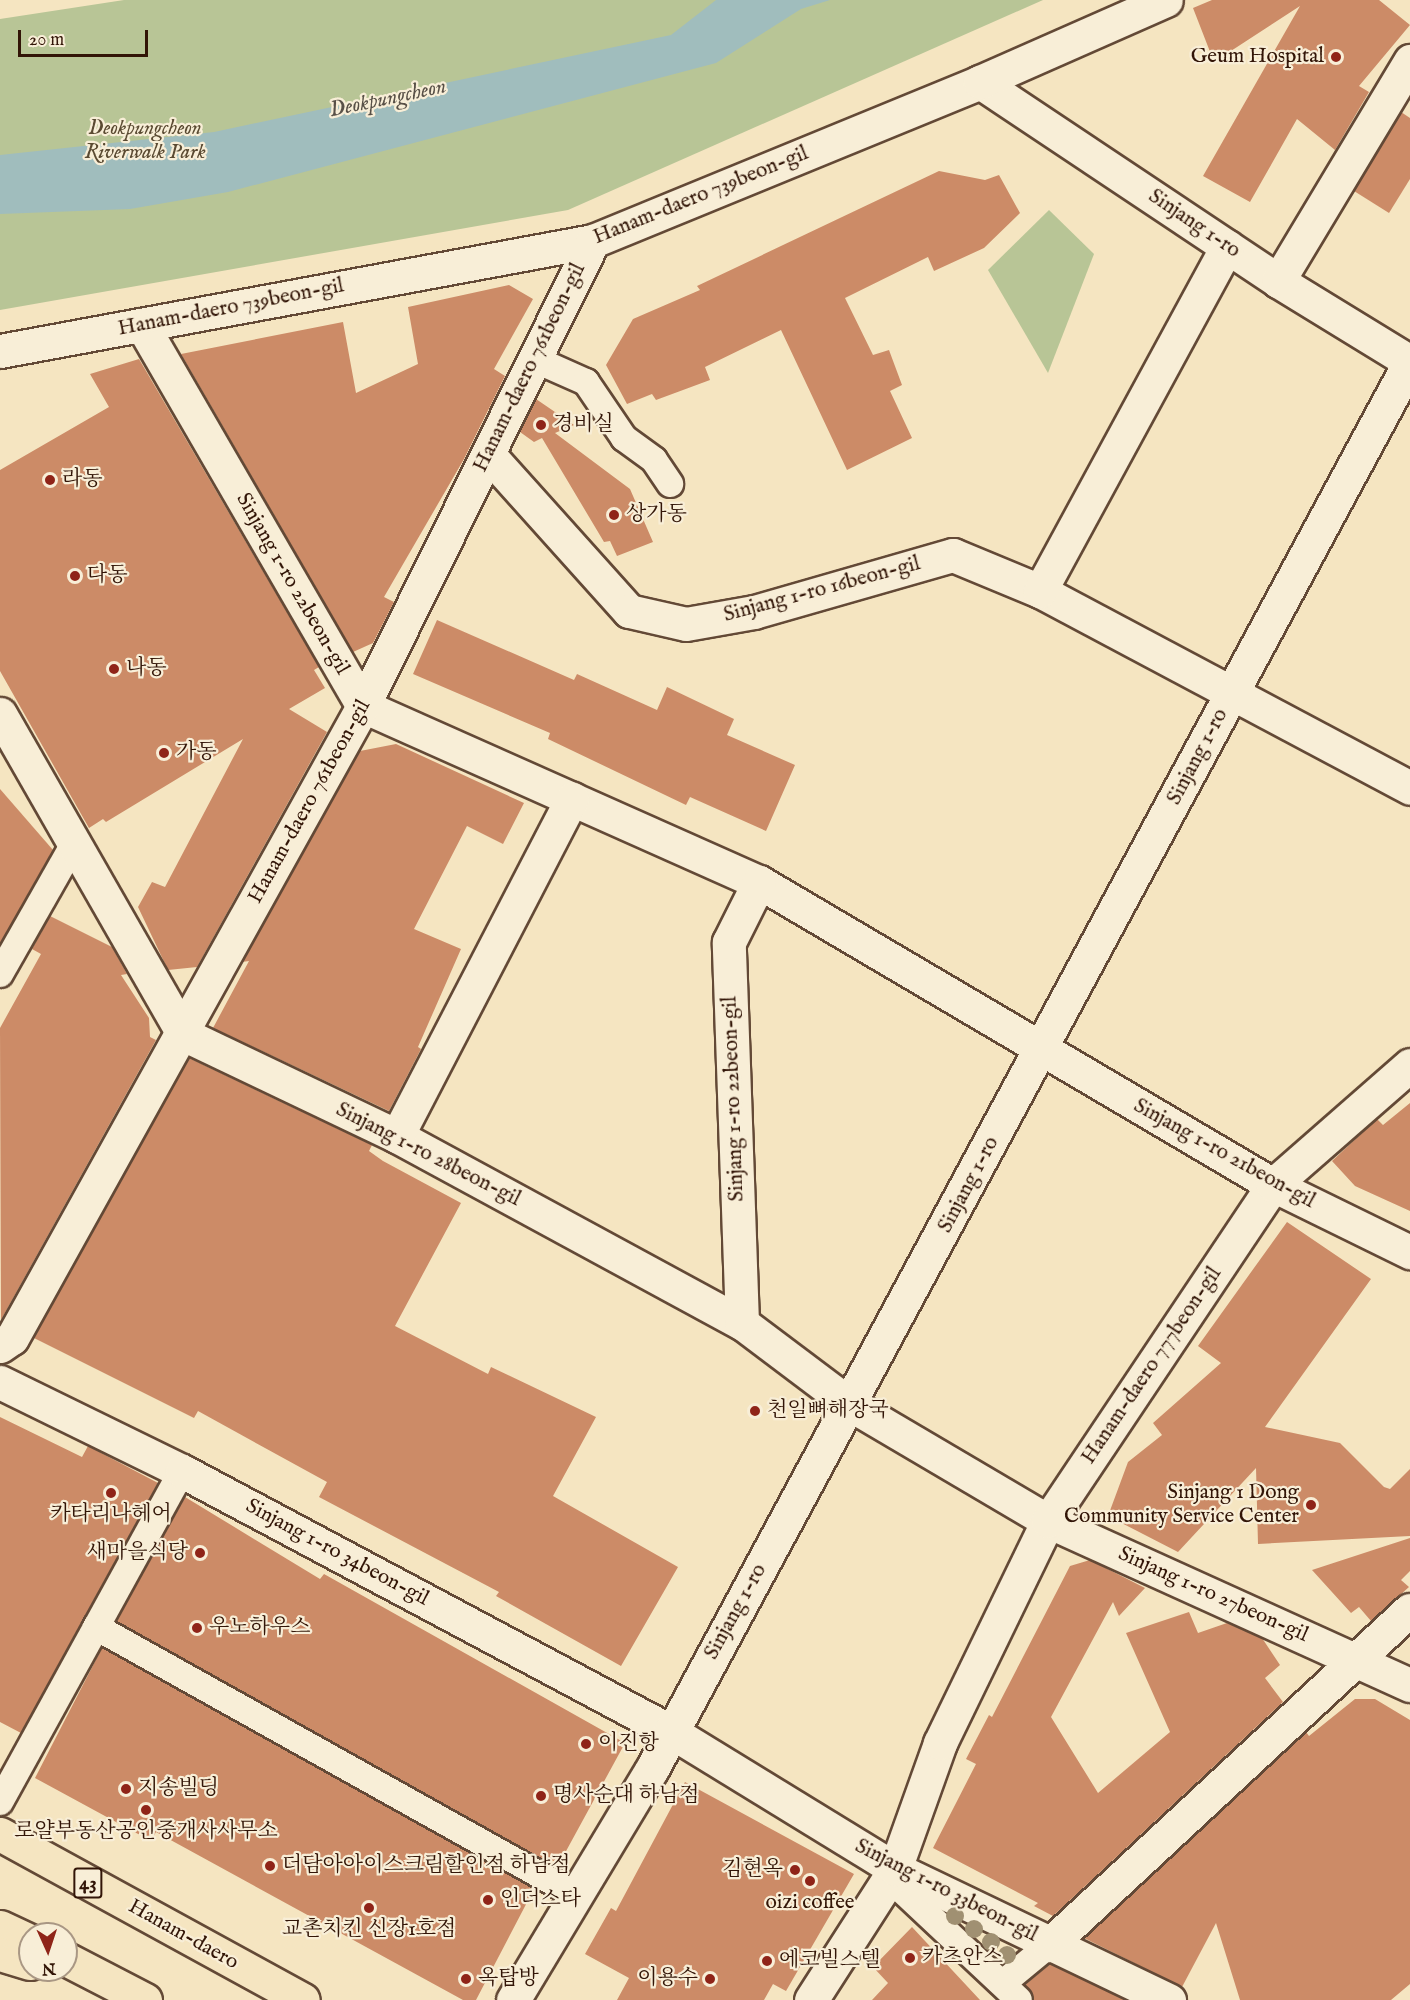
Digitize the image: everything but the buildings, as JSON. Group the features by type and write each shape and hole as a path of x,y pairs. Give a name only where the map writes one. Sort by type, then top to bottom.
{"main road":[{"name":"Hanam-daero","path":"0,1834 303,2000"},
{"path":"0,1927 18,1935"},
{"path":"0,1954 18,1959"},
{"path":"78,1965 140,1997"},
{"path":"78,1978 140,1997"}],"street":[{"name":"Hanam-daero 739beon-gil","path":"0,351 593,241 980,82 1166,0"},
{"path":"1278,280 1410,61"},
{"name":"Sinjang 1-ro","path":"513,2000 652,1769 670,1731 851,1405 1410,362 1278,280 980,82"},
{"name":"Hanam-daero 761beon-gil","path":"0,1346 12,1338 183,1034 363,706 593,241"},
{"path":"1040,591 1227,246"},
{"name":"Sinjang 1-ro 22beon-gil","path":"142,325 363,706"},
{"name":"Sinjang 1-ro 16beon-gil","path":"488,454 629,611 686,624 754,612 953,555 1040,591 1410,788"},
{"path":"363,706 759,882 1041,1050"},
{"path":"0,714 183,1034"},
{"path":"397,1136 572,799"},
{"name":"Sinjang 1-ro 22beon-gil","path":"742,1323 729,942 759,882"},
{"name":"Sinjang 1-ro 28beon-gil","path":"183,1034 397,1136 742,1323 851,1405"},
{"name":"Sinjang 1-ro 21beon-gil","path":"1041,1050 1273,1185 1410,1252"},
{"name":"Hanam-daero 777beon-gil","path":"811,2000 892,1874 940,1743 1048,1521 1273,1185 1410,1065"},
{"name":"Sinjang 1-ro 34beon-gil","path":"0,1382 182,1471 670,1731"},
{"name":"Sinjang 1-ro 27beon-gil","path":"851,1405 1048,1521 1410,1685"},
{"path":"1049,1945 1410,1610"},
{"name":"Sinjang 1-ro 33beon-gil","path":"670,1731 892,1874 1169,2000"}],"lane":[{"path":"534,359 586,382 624,438 654,460 670,484"},
{"path":"0,974 74,844"},
{"path":"0,1802 182,1471"},
{"path":"96,1627 576,1895"},
{"path":"892,1874 1011,1992 1049,1945"}],"green space":[{"name":"Deokpungcheon Riverwalk Park","path":"124,0 1043,0 568,210 0,310 0,19"},
{"path":"1049,210 1094,254 1048,373 988,270"}],"water":[{"name":"Deokpungcheon","path":"716,0 830,0 801,9 716,63 228,192 130,209 0,214 0,155 214,132 671,35"}],"place":[{"name":"Geum Hospital","path":"1336,57"},
{"name":"경비실","path":"541,425"},
{"name":"라동","path":"50,480"},
{"name":"상가동","path":"614,515"},
{"name":"다동","path":"75,576"},
{"name":"나동","path":"114,669"},
{"name":"가동","path":"164,753"},
{"name":"천일뼈해장국","path":"755,1411"},
{"name":"카타리나헤어","path":"111,1493"},
{"name":"Sinjang 1 Dong Community Service Center","path":"1311,1505"},
{"name":"새마을식당","path":"200,1553"},
{"name":"우노하우스","path":"197,1628"},
{"name":"이진항","path":"586,1744"},
{"name":"지송빌딩","path":"126,1789"},
{"name":"명사순대 하남점","path":"541,1796"},
{"name":"로얄부동산공인중개사사무소","path":"146,1810"},
{"name":"더담아아이스크림할인점 하남점","path":"270,1866"},
{"name":"김현옥","path":"795,1870"},
{"name":"oizi coffee","path":"810,1881"},
{"name":"인더스타","path":"488,1900"},
{"name":"교촌치킨 신장1호점","path":"369,1908"},
{"name":"카츠안스","path":"910,1958"},
{"name":"에코빌스텔","path":"767,1961"},
{"name":"옥탑방","path":"466,1979"},
{"name":"이용수","path":"710,1979"}]}
